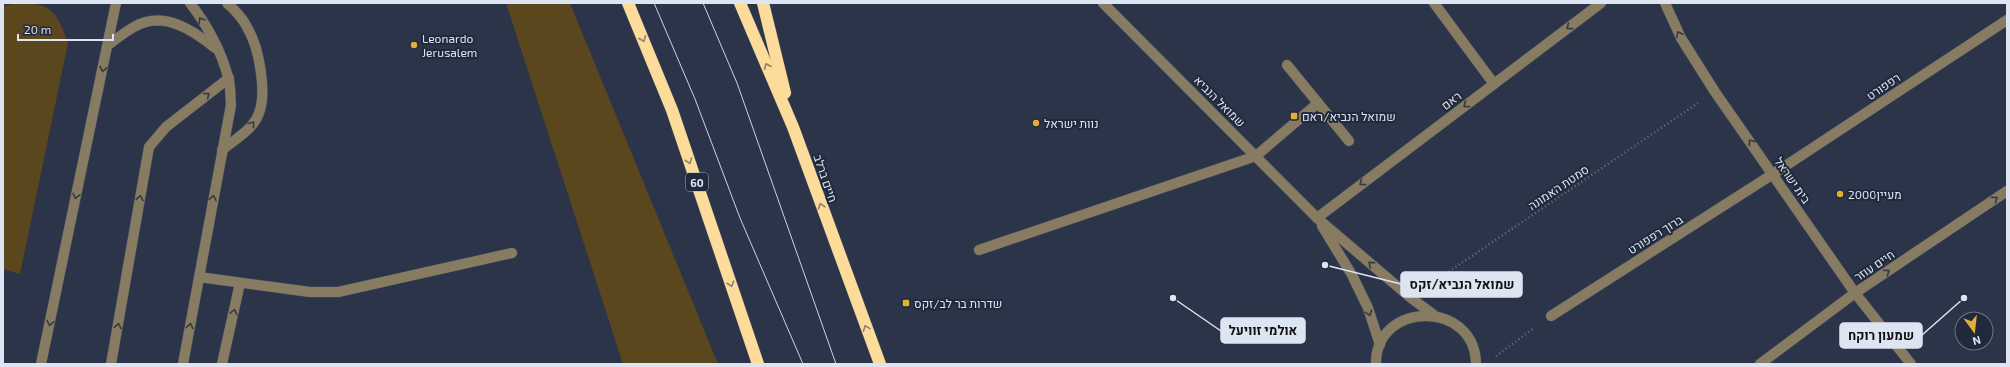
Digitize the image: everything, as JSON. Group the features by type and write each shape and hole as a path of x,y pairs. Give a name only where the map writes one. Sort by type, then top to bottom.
{"highway":[{"name":"60","path":"628,3 672,110 758,364"},
{"name":"חיים ברלב","path":"740,3 793,127 880,364"},
{"path":"763,3 793,127"}],"street":[{"path":"41,364 116,3"},
{"path":"183,364 231,105 229,78 208,29 190,3"},
{"path":"222,150 247,130 259,114 263,92 258,59 249,30 238,12 227,3"},
{"name":"שמואל הנביא","path":"1103,3 1317,218 1410,298 1434,315"},
{"path":"1434,3 1494,84"},
{"name":"ראם","path":"1317,218 1601,3"},
{"name":"בית ישראל","path":"1665,3 1681,38 1715,92 1855,293 1911,364"},
{"path":"108,45 135,26 155,20 179,24 195,32 218,51"},
{"name":"רפפורט","path":"1773,174 2007,20"},
{"path":"1287,65 1350,141"},
{"path":"111,364 149,146 166,127 229,78"},
{"path":"978,250 1256,156 1318,103"},
{"name":"ברוך רפפורט","path":"1551,316 1773,174"},
{"name":"חיים עוזר","path":"1760,364 1855,293 2007,191"},
{"name":"שמואל הנביא","path":"1317,218 1352,275 1368,308 1380,345"},
{"path":"199,277 310,292 338,292 512,253"},
{"path":"222,364 240,283"},
{"path":"1375,363 1380,345 1389,331 1402,321 1418,315 1434,315 1449,320 1461,329 1471,341 1476,356 1476,364"}],"path":[{"name":"סמטת האמונה","path":"1410,298 1715,92"},
{"path":"1491,360 1551,316"}],"shaded area":[{"path":"17,3 38,5 46,7 52,11 60,23 68,43 20,274 3,269 3,6"},
{"path":"506,3 570,3 718,364 623,364"}],"tram line":[{"path":"654,3 695,99 740,218 803,364"},
{"path":"703,3 737,83 836,364"}],"place":[{"name":"Leonardo Jerusalem","path":"414,45"},
{"name":"שמואל הנביא/ראם","path":"1294,116"},
{"name":"נוות ישראל","path":"1036,123"},
{"name":"מעיין2000","path":"1840,194"},
{"name":"שמואל הנביא/זקס","path":"1325,265"},
{"name":"אולמי זוויעל","path":"1173,298"},
{"name":"שמעון רוקח","path":"1964,298"},
{"name":"שדרות בר לב/זקס","path":"906,303"}]}
